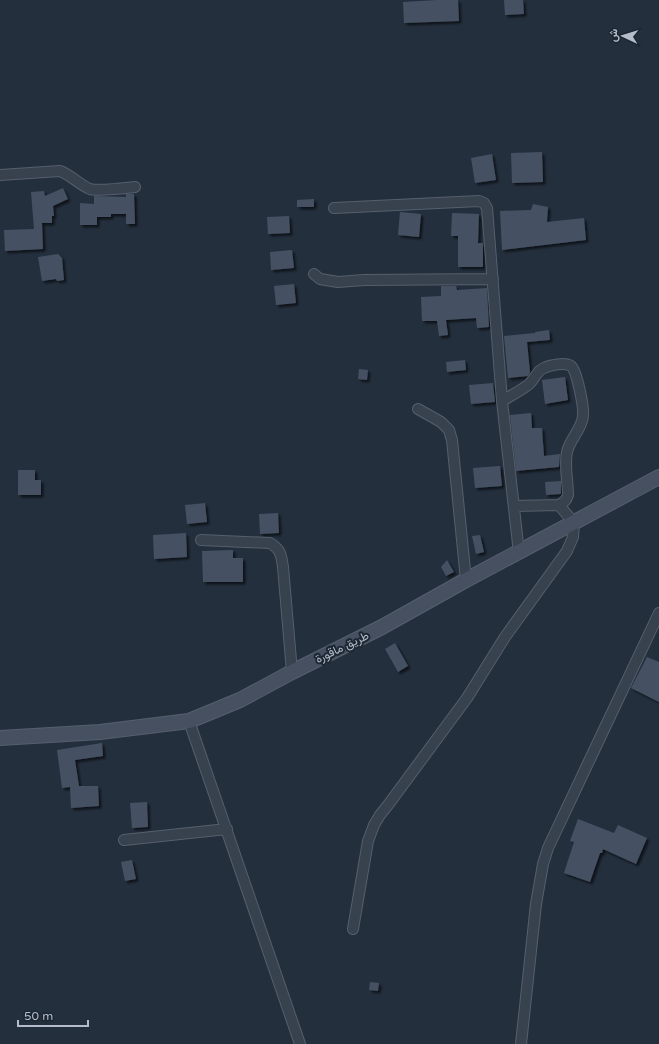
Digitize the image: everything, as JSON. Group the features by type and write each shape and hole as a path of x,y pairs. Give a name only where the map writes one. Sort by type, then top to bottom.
{"street":[{"path":"0,175 60,171 68,174 91,190 135,187"},
{"path":"334,208 479,201 484,203 487,208 502,401 519,553"},
{"path":"314,274 320,280 338,282 364,280 492,279"},
{"path":"502,401 529,385 538,372 543,368 566,364 574,370 582,399 583,415 581,424 568,451 566,467 567,499 565,502 558,505 514,506"},
{"path":"418,409 441,422 449,430 452,440 466,580"},
{"name":"طريق ماقورة","path":"0,738 100,732 189,722 240,700 382,627 466,580 659,477"},
{"path":"353,929 368,841 374,825 467,698 504,638 567,551 573,537 574,523 558,505"},
{"path":"202,540 270,543 278,548 282,556 292,672"},
{"path":"521,1044 536,904 543,864 548,848 659,613"},
{"path":"189,722 300,1044"},
{"path":"124,840 227,829"}],"building":[{"path":"458,0 459,21 404,23 403,2"},
{"path":"504,0 523,0 524,14 505,15"},
{"path":"542,152 543,182 512,183 511,153"},
{"path":"492,154 496,180 475,183 471,158"},
{"path":"63,188 68,199 53,206 54,216 52,216 52,223 42,223 43,249 5,251 4,230 34,229 31,192 44,191 45,196"},
{"path":"126,194 134,194 135,224 126,224 126,214 111,214 111,217 97,217 97,225 80,225 80,203 94,204 94,196 126,197"},
{"path":"314,199 314,207 297,207 297,200"},
{"path":"533,204 548,207 547,222 584,218 586,240 502,250 500,211 531,210"},
{"path":"400,212 421,214 419,237 398,235"},
{"path":"452,213 479,214 478,243 483,243 483,267 458,267 458,236 451,236"},
{"path":"289,216 290,233 268,234 267,217"},
{"path":"292,250 294,268 271,270 270,252"},
{"path":"58,254 62,258 64,280 57,281 56,279 42,281 38,257"},
{"path":"294,284 296,303 276,305 274,286"},
{"path":"441,286 456,286 457,290 487,288 489,327 477,328 476,318 446,320 448,335 439,336 437,321 422,321 421,297 441,296"},
{"path":"549,330 550,340 527,342 530,372 528,376 508,378 504,336"},
{"path":"465,360 466,370 447,372 446,362"},
{"path":"359,369 368,370 367,380 358,379"},
{"path":"565,377 568,400 545,404 542,380"},
{"path":"493,383 495,402 471,404 469,385"},
{"path":"531,413 532,428 542,428 544,456 560,454 559,467 516,471 510,415"},
{"path":"500,466 502,486 475,488 473,468"},
{"path":"18,470 35,470 35,480 41,480 41,495 18,495"},
{"path":"561,481 561,494 546,495 545,482"},
{"path":"205,503 207,522 187,524 185,505"},
{"path":"278,513 279,533 260,534 259,514"},
{"path":"186,533 187,557 154,559 153,535"},
{"path":"480,535 484,552 476,554 472,536"},
{"path":"233,550 233,558 243,558 243,582 203,582 202,551"},
{"path":"447,560 454,572 446,576 441,567"},
{"path":"395,643 408,666 398,672 385,649"},
{"path":"647,657 659,662 659,702 631,688"},
{"path":"102,743 103,756 75,760 79,786 98,786 99,806 71,808 70,787 62,788 57,750"},
{"path":"147,802 148,827 132,828 130,803"},
{"path":"578,819 614,833 618,825 647,838 636,864 603,849 602,853 600,853 590,882 564,873 574,842 570,841"},
{"path":"132,860 136,879 125,881 121,862"},
{"path":"370,982 379,983 378,991 369,990"}]}
